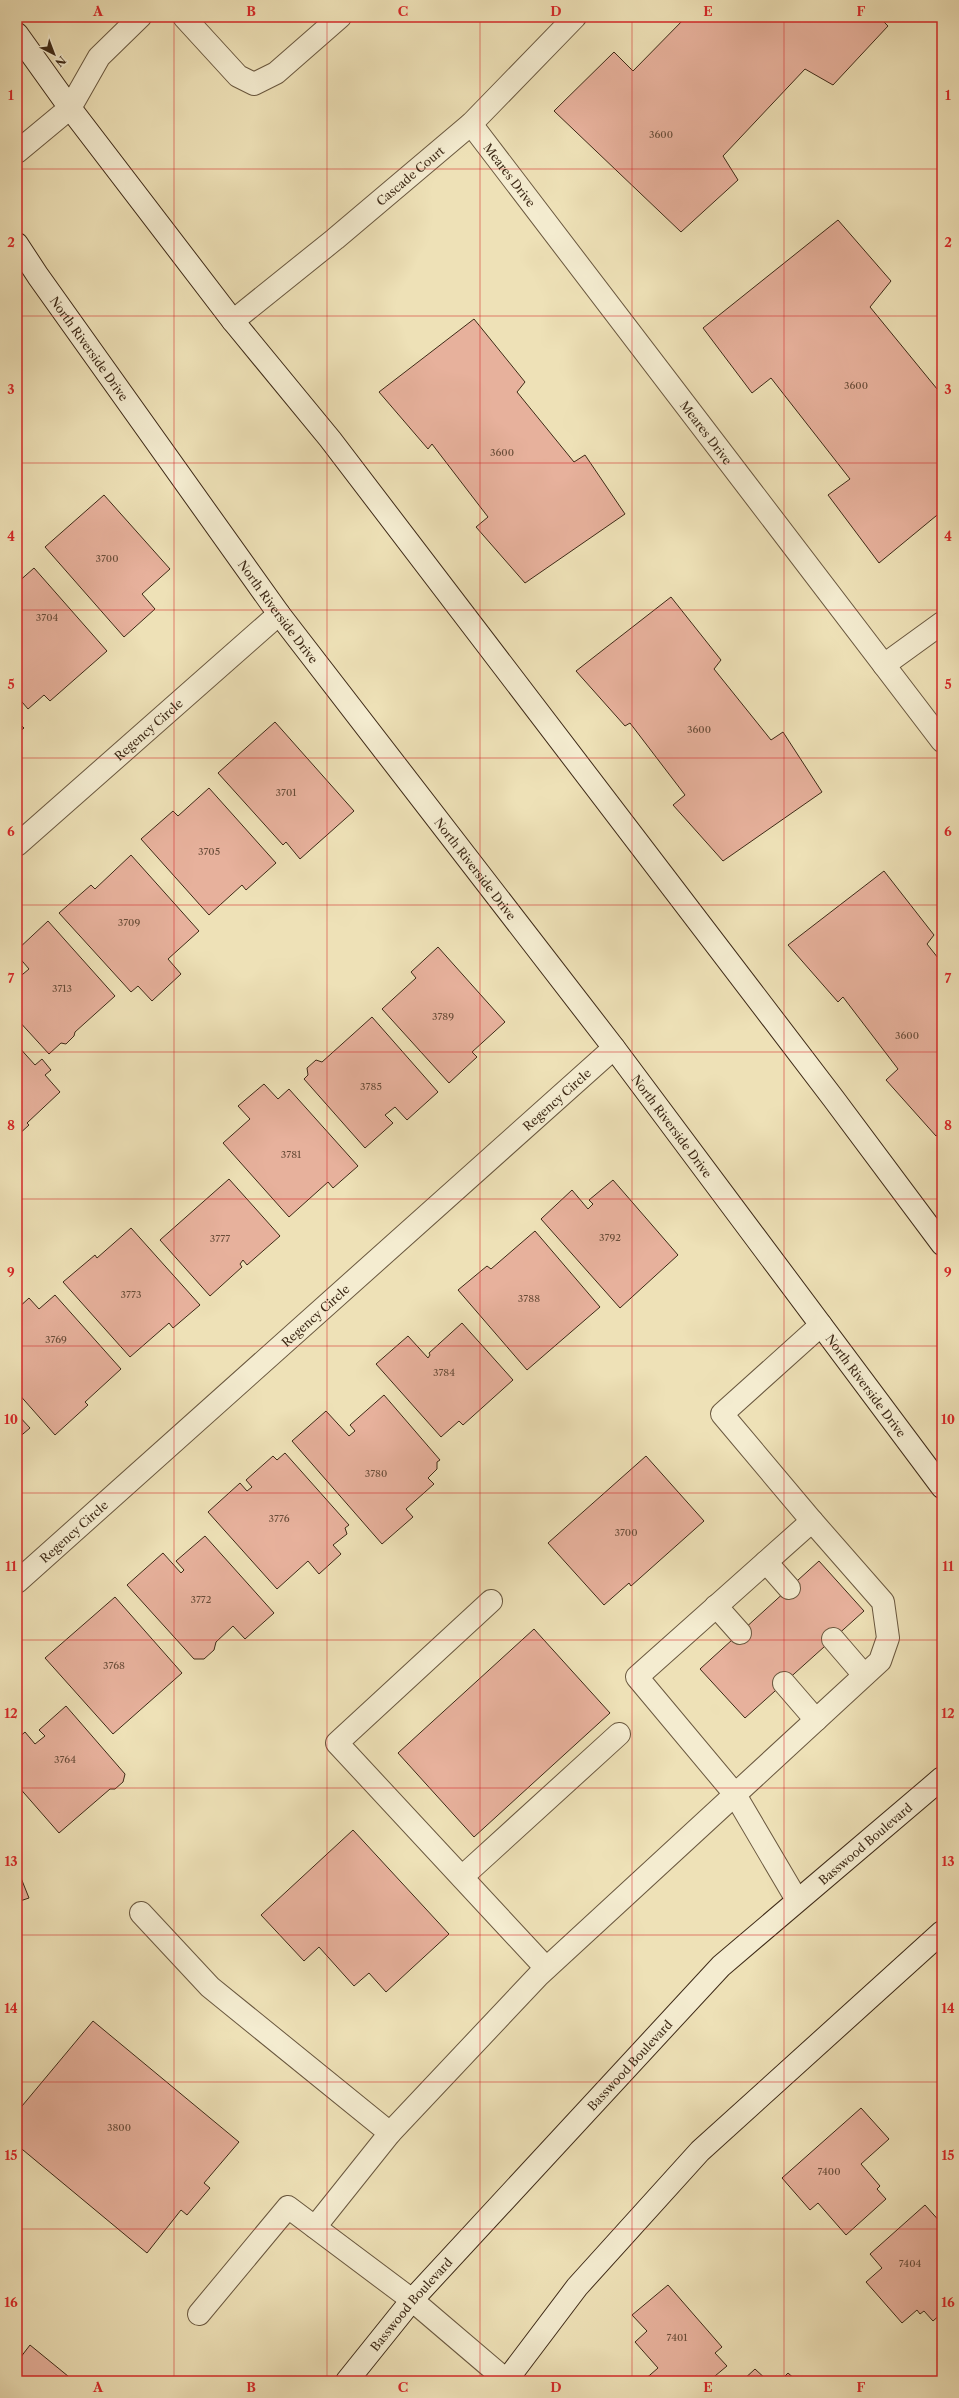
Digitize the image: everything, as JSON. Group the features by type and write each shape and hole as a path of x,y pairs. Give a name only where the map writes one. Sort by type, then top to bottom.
{"main road":[{"path":"17,152 70,108 99,57 140,17"},
{"path":"184,17 238,76 254,84 276,73 340,17"},
{"name":"Cascade Court","path":"233,321 395,189 471,124 575,17"},
{"path":"17,34 70,108 233,321 334,446 833,1098 942,1244"},
{"name":"Meares Drive","path":"471,124 942,741"},
{"name":"North Riverside Drive","path":"17,244 38,276 279,614 614,1048 942,1487"},
{"name":"Regency Circle","path":"17,845 279,614"},
{"path":"884,665 942,623"},
{"name":"Regency Circle","path":"17,1582 614,1048"},
{"path":"314,2227 390,2132 546,1968 734,1793 880,1661 888,1638 883,1602 812,1521 722,1414 821,1325"},
{"path":"797,1900 734,1793 637,1677 812,1521"},
{"path":"766,1562 789,1588"},
{"path":"491,1601 337,1743 546,1968"},
{"path":"716,1606 740,1633"},
{"path":"833,1639 864,1675"},
{"path":"784,1683 816,1720"},
{"path":"462,1877 619,1734"},
{"name":"Basswood Boulevard","path":"347,2381 412,2300 721,1966 942,1778"},
{"path":"140,1913 210,1986 390,2132"},
{"path":"198,2314 288,2207 412,2300 506,2381 577,2287 700,2151 942,1932"}],"building":[{"path":"686,17 879,17 888,26 833,85 805,69 723,156 738,180 681,232 554,111 614,52 633,71"},
{"path":"838,220 891,281 870,307 942,395 942,511 879,563 828,495 850,479 771,378 752,393 703,328"},
{"path":"474,319 525,382 517,392 574,462 585,455 625,514 525,583 476,527 488,517 432,444 428,449 379,392"},
{"path":"104,495 170,569 142,594 155,609 124,637 45,547"},
{"path":"34,568 107,651 50,701 44,695 28,709 17,696 17,583"},
{"path":"671,597 721,660 714,669 771,740 783,732 822,792 723,861 673,805 685,795 630,723 625,726 576,671"},
{"path":"17,721 24,728 17,734"},
{"path":"275,722 354,811 300,859 286,842 283,845 218,773"},
{"path":"209,788 276,863 246,890 242,885 209,915 141,839 173,811 178,816"},
{"path":"131,855 199,931 168,959 181,974 152,1001 138,986 131,992 59,913 91,885 95,889"},
{"path":"884,871 934,935 927,944 942,963 942,1132 936,1136 886,1080 898,1069 843,997 838,1002 788,945"},
{"path":"48,921 115,996 75,1032 74,1036 66,1044 61,1043 49,1054 17,1019 17,979 29,969 17,955 17,950"},
{"path":"438,947 505,1022 472,1052 477,1057 449,1083 382,1009 416,978 411,972"},
{"path":"372,1017 438,1092 407,1120 395,1107 385,1115 393,1123 365,1148 304,1079 308,1075 307,1068 316,1060 322,1062"},
{"path":"17,1045 35,1065 42,1059 51,1070 45,1075 60,1092 27,1123 29,1125 17,1136"},
{"path":"264,1084 278,1099 289,1089 358,1166 333,1188 328,1182 289,1217 223,1143 250,1119 238,1106"},
{"path":"229,1179 280,1236 247,1265 243,1260 240,1264 242,1267 210,1296 160,1240"},
{"path":"613,1180 678,1255 620,1308 541,1219 572,1190 588,1209 593,1204 589,1200"},
{"path":"131,1228 200,1305 173,1328 169,1323 130,1357 63,1282 95,1255 97,1258"},
{"path":"535,1231 600,1307 527,1370 458,1290 487,1266 491,1269"},
{"path":"55,1295 121,1369 85,1402 88,1405 55,1435 17,1392 17,1309 29,1298 39,1309"},
{"path":"462,1323 513,1380 463,1425 459,1421 441,1437 376,1364 408,1336 428,1358 430,1355 429,1353"},
{"path":"384,1395 440,1460 437,1462 437,1469 428,1478 434,1484 406,1509 413,1517 382,1544 292,1441 326,1411 349,1436 355,1431 350,1425"},
{"path":"17,1414 30,1428 17,1439"},
{"path":"285,1453 349,1525 345,1528 347,1534 333,1545 341,1554 319,1574 308,1561 277,1589 208,1512 240,1483 247,1491 252,1487 246,1480 273,1456 277,1460"},
{"path":"646,1456 704,1521 631,1586 629,1583 604,1605 548,1543"},
{"path":"205,1536 274,1613 245,1639 233,1626 216,1642 214,1650 204,1659 194,1659 127,1585 163,1553 181,1573 184,1570 176,1561"},
{"path":"819,1561 864,1611 745,1718 700,1669"},
{"path":"115,1597 182,1673 113,1734 45,1658"},
{"path":"534,1629 610,1713 474,1837 398,1753"},
{"path":"66,1706 125,1774 123,1782 115,1789 110,1789 59,1833 17,1785 17,1739 25,1732 35,1744 45,1736 39,1730"},
{"path":"353,1830 449,1934 386,1992 369,1973 354,1986 319,1947 304,1961 261,1915"},
{"path":"17,1868 29,1898 17,1902"},
{"path":"93,2021 239,2142 204,2183 210,2188 187,2215 181,2210 147,2253 17,2145 17,2112"},
{"path":"861,2108 889,2139 861,2164 880,2186 877,2189 886,2199 846,2235 818,2203 810,2210 782,2178"},
{"path":"925,2205 942,2224 942,2249 938,2253 942,2258 942,2313 933,2321 924,2311 920,2314 917,2310 902,2323 866,2282 882,2268 870,2254"},
{"path":"668,2285 722,2347 715,2353 727,2366 709,2381 643,2381 658,2368 635,2342 647,2331 632,2315"},
{"path":"30,2345 74,2381 17,2381 17,2362"},
{"path":"755,2369 768,2381 742,2381"},
{"path":"788,2373 797,2381 780,2381"}]}
